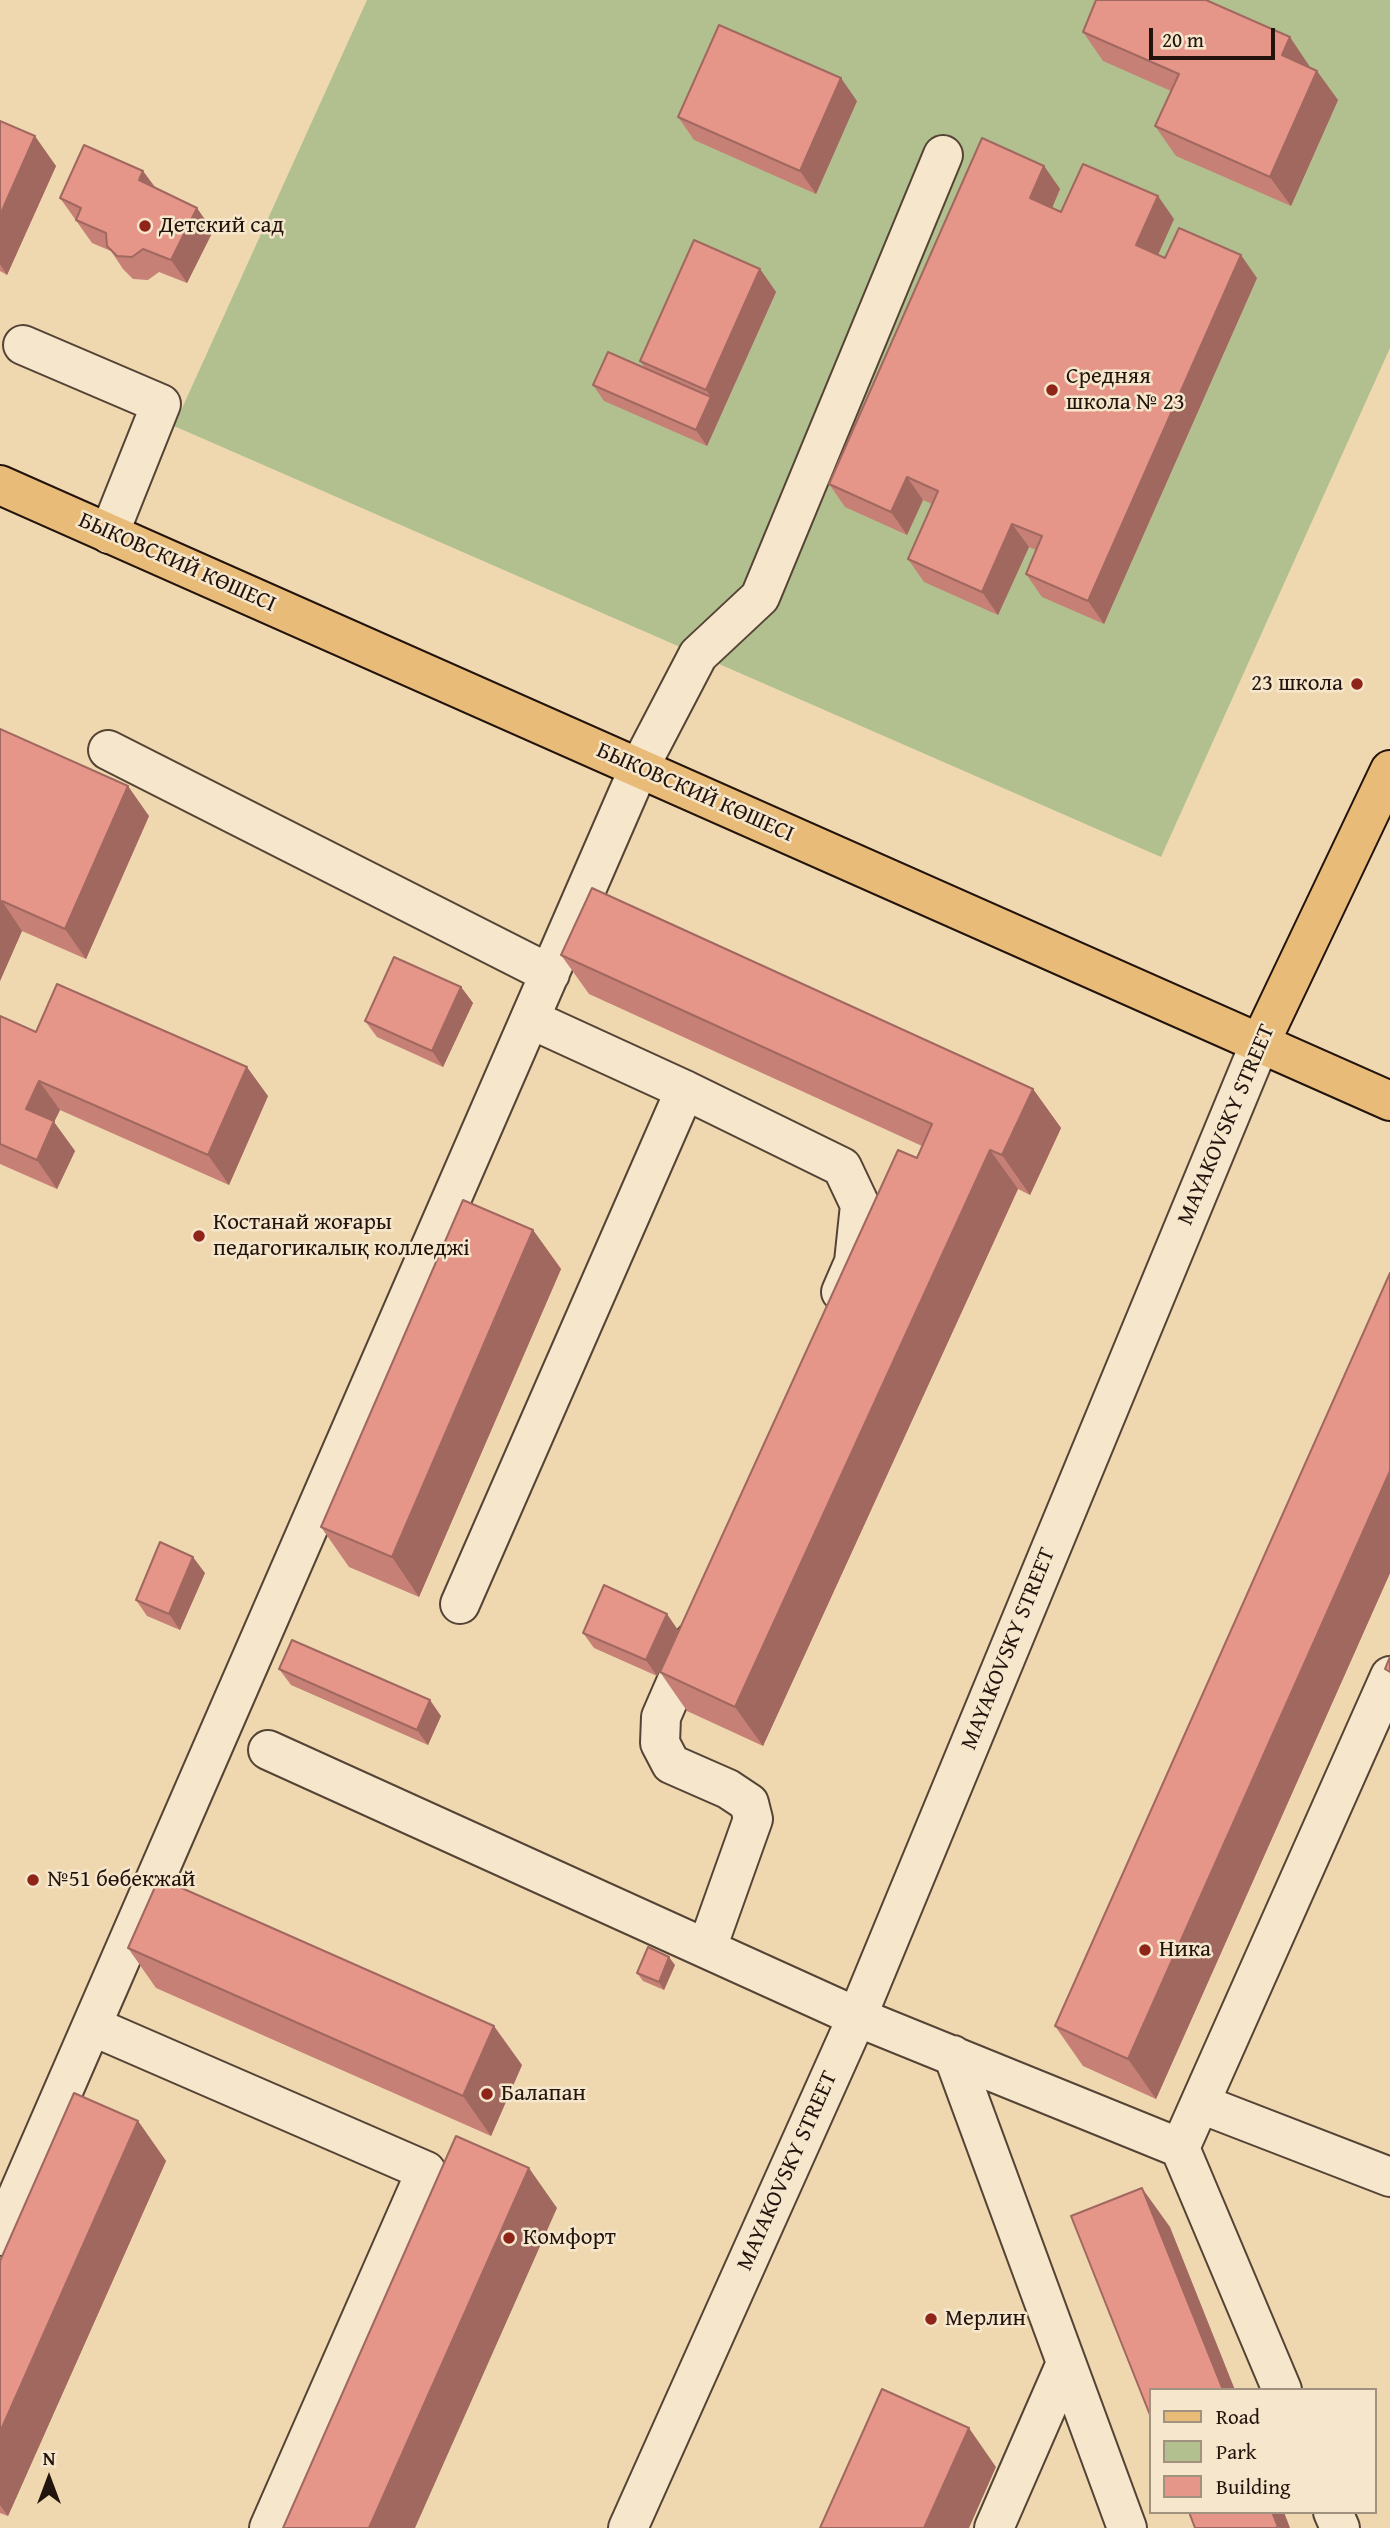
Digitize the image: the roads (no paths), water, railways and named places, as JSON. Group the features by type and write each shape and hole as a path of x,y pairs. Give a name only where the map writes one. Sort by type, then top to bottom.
{"main road":[{"name":"БЫКОВСКИЙ КӨШЕСІ","path":"0,485 1390,1101"},
{"name":"MAYAKOVSKY STREET","path":"1260,1043 1390,770"}],"street":[{"path":"0,2236 639,768 698,655 760,597 943,155"},
{"path":"23,345 161,404 109,534"},
{"path":"108,750 550,974"},
{"path":"530,1019 685,1090 842,1167 860,1205 859,1216 854,1262 827,1326"},
{"name":"MAYAKOVSKY STREET","path":"628,2528 857,2017 1260,1043"},
{"path":"460,1604 685,1090"},
{"path":"707,1948 753,1819 748,1803 727,1789 671,1764 660,1743 661,1717 708,1608"},
{"path":"1180,2148 1390,1676"},
{"path":"268,1750 857,2017 1180,2148 1281,2388"},
{"path":"92,2026 426,2171 269,2528"},
{"path":"953,2055 1127,2528"},
{"path":"1200,2104 1390,2177"},
{"path":"993,2528 1066,2363"}],"place":[{"name":"Детский сад","path":"145,226"},
{"name":"Средняя школа № 23","path":"1052,390"},
{"name":"23 школа","path":"1357,684"},
{"name":"Костанай жоғары педагогикалық колледжі","path":"199,1236"},
{"name":"№51 бөбекжай","path":"33,1880"},
{"name":"Ника","path":"1145,1950"},
{"name":"Балапан","path":"487,2094"},
{"name":"Комфорт","path":"509,2238"},
{"name":"Мерлин","path":"931,2319"}]}
